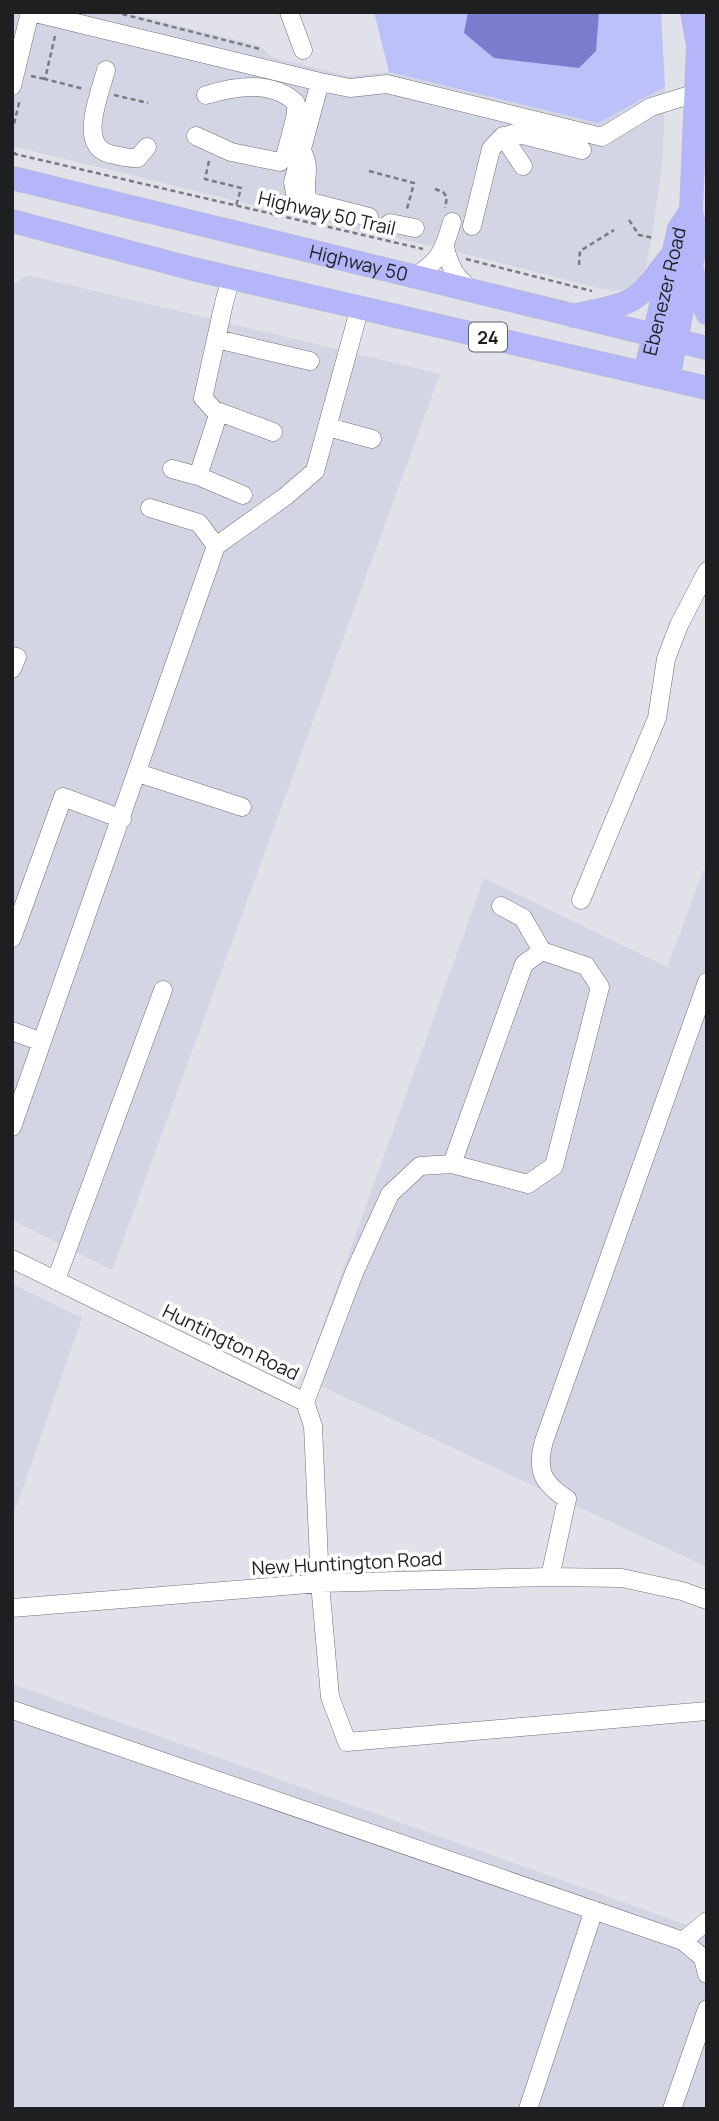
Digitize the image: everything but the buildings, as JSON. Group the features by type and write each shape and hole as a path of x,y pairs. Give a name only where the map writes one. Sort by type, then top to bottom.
{"main road":[{"name":"Ebenezer Road","path":"668,379 665,339 682,260 679,229 691,211 698,46 692,12"},
{"name":"Highway 50","path":"12,178 707,348"},
{"name":"24","path":"12,221 231,278 707,388"},
{"path":"571,316 631,300 682,260 707,313"},
{"name":"Ebenezer Road","path":"645,373 665,339"}],"street":[{"path":"12,86 31,12 320,82 350,88 387,85 602,137 651,107 696,93"},
{"path":"289,12 303,50"},
{"path":"106,70 92,125 95,145 102,152 129,159 138,158 147,147"},
{"path":"320,82 293,188 299,197 308,201 369,217"},
{"path":"197,136 230,152 279,162 285,157 296,114 296,103 287,95 262,87 222,90 206,95"},
{"path":"472,226 491,149 503,136 522,134 582,150"},
{"path":"503,136 523,166"},
{"path":"412,278 444,252 452,222"},
{"path":"444,252 456,275 475,293"},
{"path":"231,278 203,398 214,410 273,432"},
{"path":"12,1127 216,546 286,496 315,471 360,307"},
{"path":"216,339 310,361"},
{"path":"198,477 219,412"},
{"path":"328,427 372,439"},
{"path":"172,468 243,495"},
{"path":"150,508 199,523 216,546"},
{"path":"581,900 657,718 666,659 679,625 707,571"},
{"path":"12,656 17,657 12,669"},
{"path":"138,773 242,807"},
{"path":"12,938 62,797 121,819"},
{"path":"305,1402 354,1273 390,1194 420,1166 452,1164 528,1184 554,1166 600,987 586,966 542,951 523,918 501,906"},
{"path":"452,1164 524,964 542,951"},
{"path":"550,1577 567,1499 554,1491 542,1473 539,1460 544,1441 707,982"},
{"path":"56,1280 163,990"},
{"path":"12,1031 42,1042"},
{"name":"Huntington Road","path":"12,1258 305,1402 313,1426 320,1583 330,1697 347,1742 707,1711"},
{"name":"New Huntington Road","path":"12,1608 320,1583 550,1577 622,1578 682,1591 707,1600"},
{"path":"12,1711 683,1941 703,1958 707,1974"},
{"path":"528,2109 594,1910"},
{"path":"683,1941 707,1921"},
{"path":"672,2109 707,2008"}],"path":[{"path":"114,12 261,48 258,56"},
{"path":"54,34 45,79 94,91"},
{"path":"107,93 148,103"},
{"name":"Highway 50 Trail","path":"12,144 15,154 444,252 603,294"},
{"path":"209,160 205,179 241,188 236,206"},
{"path":"369,172 414,183 403,223"},
{"path":"629,220 639,235 653,238"},
{"path":"579,265 580,251 614,230"}],"shaded area":[{"path":"12,12 123,12 261,46 271,57 349,76 389,72 598,123 665,87 663,156 646,267 628,288 616,291 602,289 12,146"},
{"path":"374,12 661,12 665,87 598,123 389,72"},
{"path":"468,12 599,12 596,51 579,68 494,58 464,33"},
{"path":"28,275 440,374 112,1270 12,1220 12,285"},
{"path":"707,861 707,1567 304,1378 484,878 667,967"},
{"path":"12,1284 82,1318 12,1519"},
{"path":"12,1684 707,1932 707,2109 12,2109"}]}
